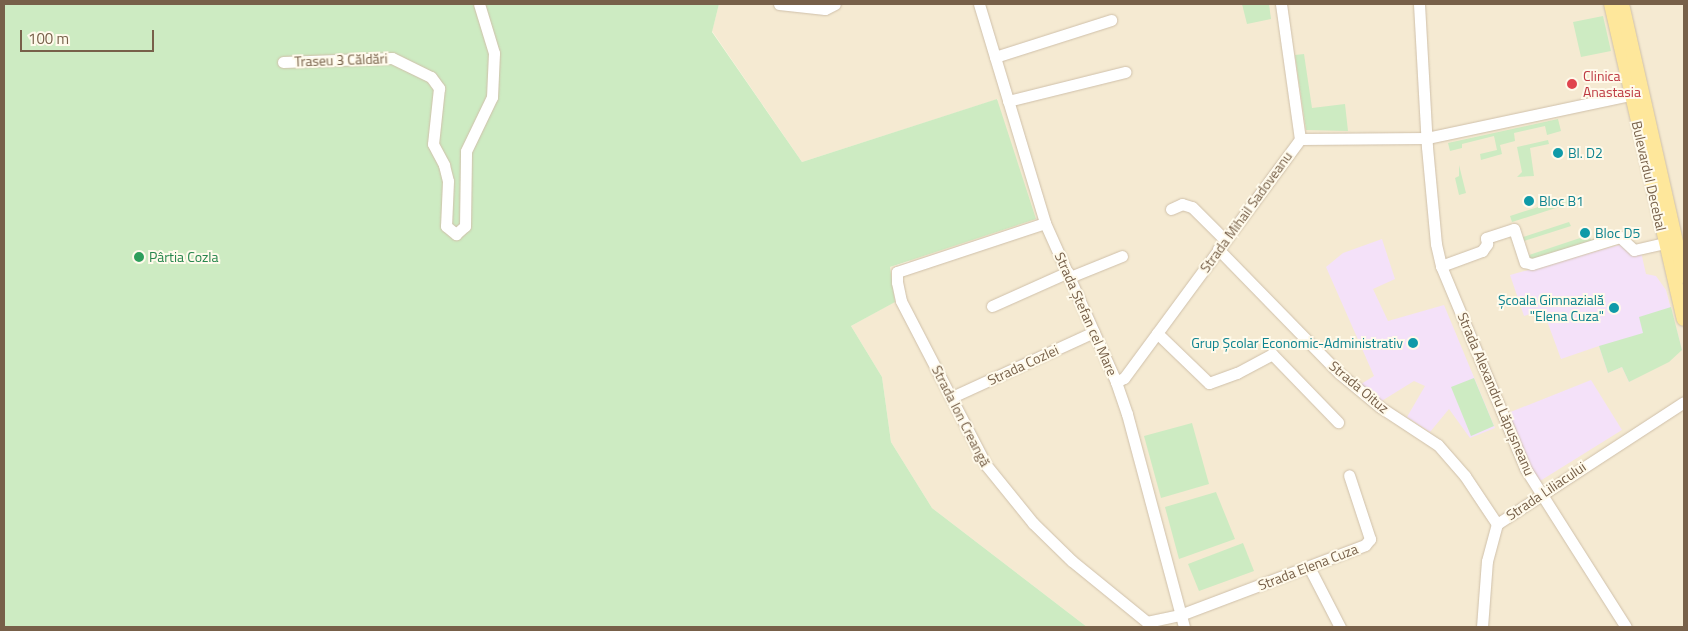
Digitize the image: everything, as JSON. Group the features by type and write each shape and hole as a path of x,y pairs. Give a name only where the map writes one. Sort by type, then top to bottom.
{"main road":[{"name":"Bulevardul Decebal","path":"1611,4 1630,95 1684,319"},
{"name":"Bulevardul Decebal","path":"1622,4 1684,276"}],"street":[{"name":"Traseu 3 Căldări","path":"283,62 392,58 431,77 439,88 433,144 444,165 448,181 446,226 456,234 465,226 466,151 492,97 494,53 479,4"},
{"path":"779,4 825,9 835,4"},
{"name":"Strada Ștefan cel Mare","path":"978,4 1045,224 1116,382 1184,627"},
{"path":"1281,4 1300,139"},
{"name":"Strada Alexandru Lăpușneanu","path":"1419,4 1426,138 1436,244 1441,266 1525,468 1626,627"},
{"path":"995,58 1111,20"},
{"path":"1008,101 1125,72"},
{"name":"Strada Mihail Sadoveanu","path":"1116,382 1124,378 1300,139 1426,138 1630,95"},
{"name":"Strada Oituz","path":"1171,209 1182,204 1192,207 1222,245 1339,373 1380,407 1438,444 1465,476 1497,524"},
{"name":"Strada Ion Creangă","path":"1045,224 897,272 901,300 996,481 1072,561 1147,622 1180,615"},
{"path":"1441,266 1482,251 1487,244 1486,238 1514,229 1525,262 1532,264 1620,236 1634,250 1665,243"},
{"path":"992,306 1122,256"},
{"name":"Strada Cozlei","path":"952,397 1094,332"},
{"path":"1157,333 1209,383 1230,376 1272,354 1338,422"},
{"name":"Strada Liliacului","path":"1482,627 1488,561 1497,524 1540,494 1684,402"},
{"name":"Strada Elena Cuza","path":"1180,615 1309,568 1365,545 1370,539 1349,475"},
{"path":"1309,568 1340,627"}],"shaded area":[{"path":"719,4 1684,4 1684,627 1087,627 932,508 891,442 882,377 851,326 894,302 890,267 909,262 998,99 802,162 712,31"},
{"path":"1382,239 1395,279 1373,289 1388,321 1444,305 1495,428 1470,438 1449,409 1430,432 1407,417 1425,386 1414,381 1380,402 1361,384 1374,376 1326,267 1343,253"},
{"path":"1622,244 1641,252 1646,274 1656,276 1666,290 1682,350 1629,382 1622,367 1608,373 1599,346 1561,359 1543,310 1524,316 1510,275"},
{"path":"1591,380 1622,430 1540,481 1528,466 1508,413"}],"green space":[{"path":"4,4 719,4 712,32 802,162 997,99 1036,219 890,267 895,302 851,326 882,377 891,442 932,508 1087,627 4,627"},
{"path":"1242,4 1269,4 1271,19 1247,24"},
{"path":"1603,16 1611,51 1581,57 1573,22"},
{"path":"1304,54 1312,108 1345,104 1348,131 1306,130 1295,55"},
{"path":"1558,119 1561,131 1547,135 1545,126 1514,133 1515,141 1500,145 1502,154 1481,160 1480,154 1497,150 1494,136 1462,144 1462,148 1450,151 1448,143"},
{"path":"1548,140 1549,144 1530,148 1534,176 1517,177 1522,172 1517,147"},
{"path":"1459,165 1466,193 1459,195 1455,178 1459,176"},
{"path":"1566,198 1568,204 1512,222 1510,216"},
{"path":"1569,222 1571,226 1524,241 1523,237"},
{"path":"1589,235 1591,240 1605,236 1606,241 1532,264 1529,255"},
{"path":"1671,307 1682,350 1669,362 1629,382 1622,367 1608,373 1599,346 1643,333 1639,317"},
{"path":"1474,378 1494,426 1471,436 1451,387"},
{"path":"1192,423 1209,484 1161,498 1144,436"},
{"path":"1216,492 1235,539 1179,559 1165,507"},
{"path":"1243,543 1254,571 1199,591 1188,564"}],"place":[{"name":"Clinica Anastasia","path":"1572,84"},
{"name":"Bl. D2","path":"1558,153"},
{"name":"Bloc B1","path":"1529,201"},
{"name":"Bloc D5","path":"1585,233"},
{"name":"Pârtia Cozla","path":"139,257"},
{"name":"Școala Gimnazială \"Elena Cuza\"","path":"1614,308"},
{"name":"Grup Școlar Economic-Administrativ","path":"1413,343"}]}
